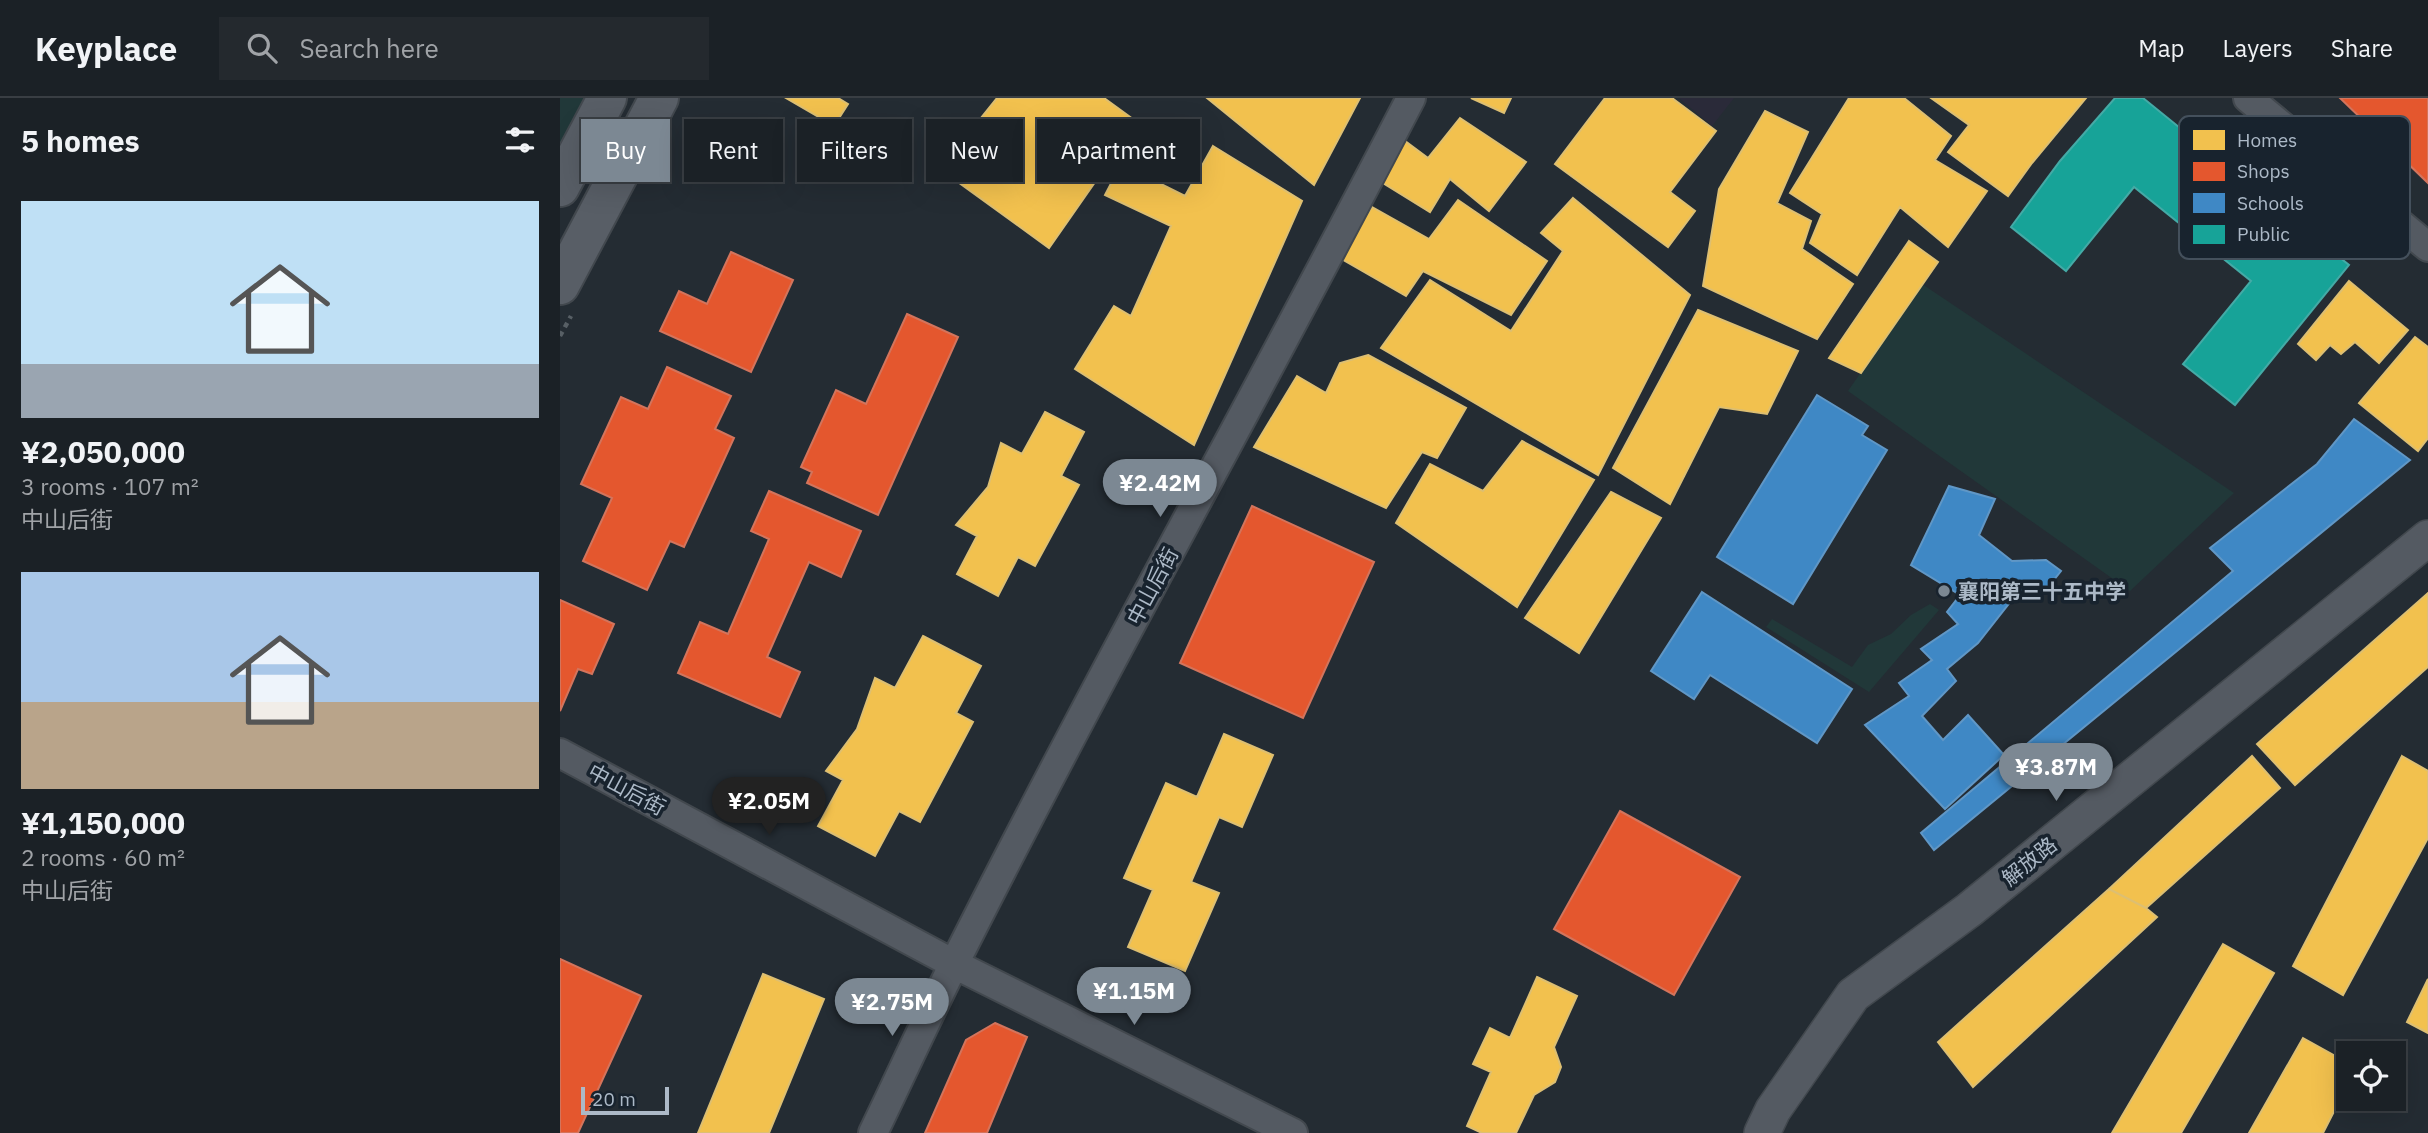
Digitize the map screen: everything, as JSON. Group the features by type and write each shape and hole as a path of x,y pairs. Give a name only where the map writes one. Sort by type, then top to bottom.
{"main road":[{"path":"560,187 607,98"},
{"path":"560,285 659,98"}],"street":[{"name":"中山后街","path":"873,1133 954,964 1411,98"},
{"path":"2248,98 2270,116"},
{"path":"2410,232 2428,247"},
{"name":"解放路","path":"1762,1133 1773,1110 1853,995 1969,910 2428,538"},
{"name":"中山后街","path":"560,753 954,964"},
{"path":"954,964 1293,1133"}],"shaded area":[{"path":"1679,98 1734,98 1712,126"}],"green space":[{"path":"560,98 589,98 560,150"},
{"path":"1922,284 2234,493 2130,591 1848,391"},
{"path":"1930,604 1939,610 1869,692 1766,627 1772,619 1852,667 1868,645 1891,634 1911,615"}],"building: Homes":[{"path":"786,98 838,98 848,104 838,119 822,119"},
{"path":"997,98 1104,98 1133,119 1037,119 1037,182 1095,182 1049,248 958,182 1023,182 1023,119 980,119"},
{"path":"1207,98 1360,98 1314,185"},
{"path":"1471,98 1511,98 1504,113"},
{"path":"1605,98 1672,98 1716,131 1670,192 1695,211 1668,247 1555,164"},
{"path":"1849,98 1904,98 1951,136 1935,160 1987,191 1948,247 1900,207 1857,275 1810,243 1822,214 1790,193"},
{"path":"1931,98 2086,98 2008,196 1948,152 1969,125"},
{"path":"1765,111 1808,132 1777,203 1811,221 1802,249 1853,284 1817,339 1703,286 1719,189"},
{"path":"1460,118 1526,162 1489,211 1450,179 1430,212 1378,180 1405,141 1428,158"},
{"path":"1213,146 1302,201 1194,445 1075,369 1114,306 1131,316 1171,226 1105,195 1112,182 1157,182 1185,196 1193,182 1200,182 1200,169"},
{"path":"1573,198 1690,295 1598,475 1381,348 1430,280 1511,331 1563,251 1541,233"},
{"path":"1458,200 1547,261 1511,315 1423,271 1406,296 1338,257 1372,207 1429,239"},
{"path":"1909,241 1938,262 1861,373 1829,358"},
{"path":"2349,281 2408,330 2379,363 2355,342 2341,354 2330,345 2316,360 2298,344"},
{"path":"1698,310 1798,351 1767,414 1719,407 1670,504 1613,468"},
{"path":"2415,337 2428,347 2428,438 2418,451 2359,403"},
{"path":"1368,355 1466,408 1437,458 1422,452 1386,508 1254,447 1297,376 1326,393 1340,363"},
{"path":"1045,412 1084,432 1061,476 1079,485 1035,566 1018,557 998,596 957,574 977,536 956,525 988,487 1001,443 1022,454"},
{"path":"1522,441 1594,480 1517,607 1396,523 1430,464 1483,491"},
{"path":"1611,492 1661,518 1579,653 1525,618"},
{"path":"2428,593 2428,667 2295,785 2257,744"},
{"path":"923,636 981,666 956,713 973,722 920,822 899,811 875,856 818,826 843,780 826,771 857,729 875,678 895,688"},
{"path":"1224,734 1273,755 1242,827 1219,817 1191,882 1219,893 1185,971 1128,947 1153,890 1124,878 1166,783 1197,797"},
{"path":"2252,756 2280,788 2146,908 2109,889"},
{"path":"2402,756 2428,771 2428,838 2343,995 2293,966"},
{"path":"2109,889 2146,908 2157,917 1973,1087 1938,1042"},
{"path":"2223,944 2274,973 2181,1133 2112,1133"},
{"path":"763,974 824,999 769,1133 698,1133"},
{"path":"1537,977 1577,996 1554,1047 1561,1067 1555,1082 1534,1095 1516,1133 1482,1133 1467,1126 1491,1072 1473,1064 1490,1028 1510,1038"},
{"path":"2428,979 2428,1033 2407,1022"},
{"path":"2303,1038 2336,1056 2336,1108 2323,1133 2249,1133"}],"building: Shops":[{"path":"2340,98 2428,98 2428,183 2410,166 2410,116 2359,116"},
{"path":"731,252 793,280 751,372 660,331 679,291 707,304"},
{"path":"907,314 958,337 878,515 807,483 812,472 801,467 836,390 866,404"},
{"path":"667,367 731,396 715,429 734,438 684,547 670,541 647,590 583,561 612,498 581,484 621,397 648,409"},
{"path":"769,491 861,531 841,577 809,562 767,657 800,672 780,717 678,673 700,622 728,634 769,539 751,531"},
{"path":"1252,506 1374,562 1303,718 1180,663"},
{"path":"560,600 614,624 592,674 578,669 560,711"},
{"path":"1620,811 1740,877 1674,995 1554,929"},
{"path":"560,959 641,996 578,1133 560,1133"},
{"path":"995,1023 1027,1037 987,1133 925,1133 966,1040"}],"building: Schools":[{"path":"1817,395 1868,426 1862,435 1887,450 1793,604 1717,557"},
{"path":"2354,419 2410,460 1934,850 1921,833 2233,571 2210,548 2317,464"},
{"path":"1949,486 1995,499 1979,535 2012,561 2046,560 2061,571 2049,586 2019,591 1978,643 1947,669 1956,681 1922,716 1943,740 1968,715 2004,755 1945,809 1865,725 1909,696 1899,683 1932,660 1921,649 1958,624 1947,612 1960,595 1911,565"},
{"path":"1702,592 1852,689 1817,743 1710,675 1694,699 1651,671"}],"building: Public":[{"path":"2115,98 2143,98 2179,127 2179,223 2134,187 2066,271 2011,227 2060,161"},
{"path":"2224,259 2342,259 2349,265 2235,405 2183,364 2251,281"}],"place":[{"name":"襄阳第三十五中学","path":"1944,591"}]}
